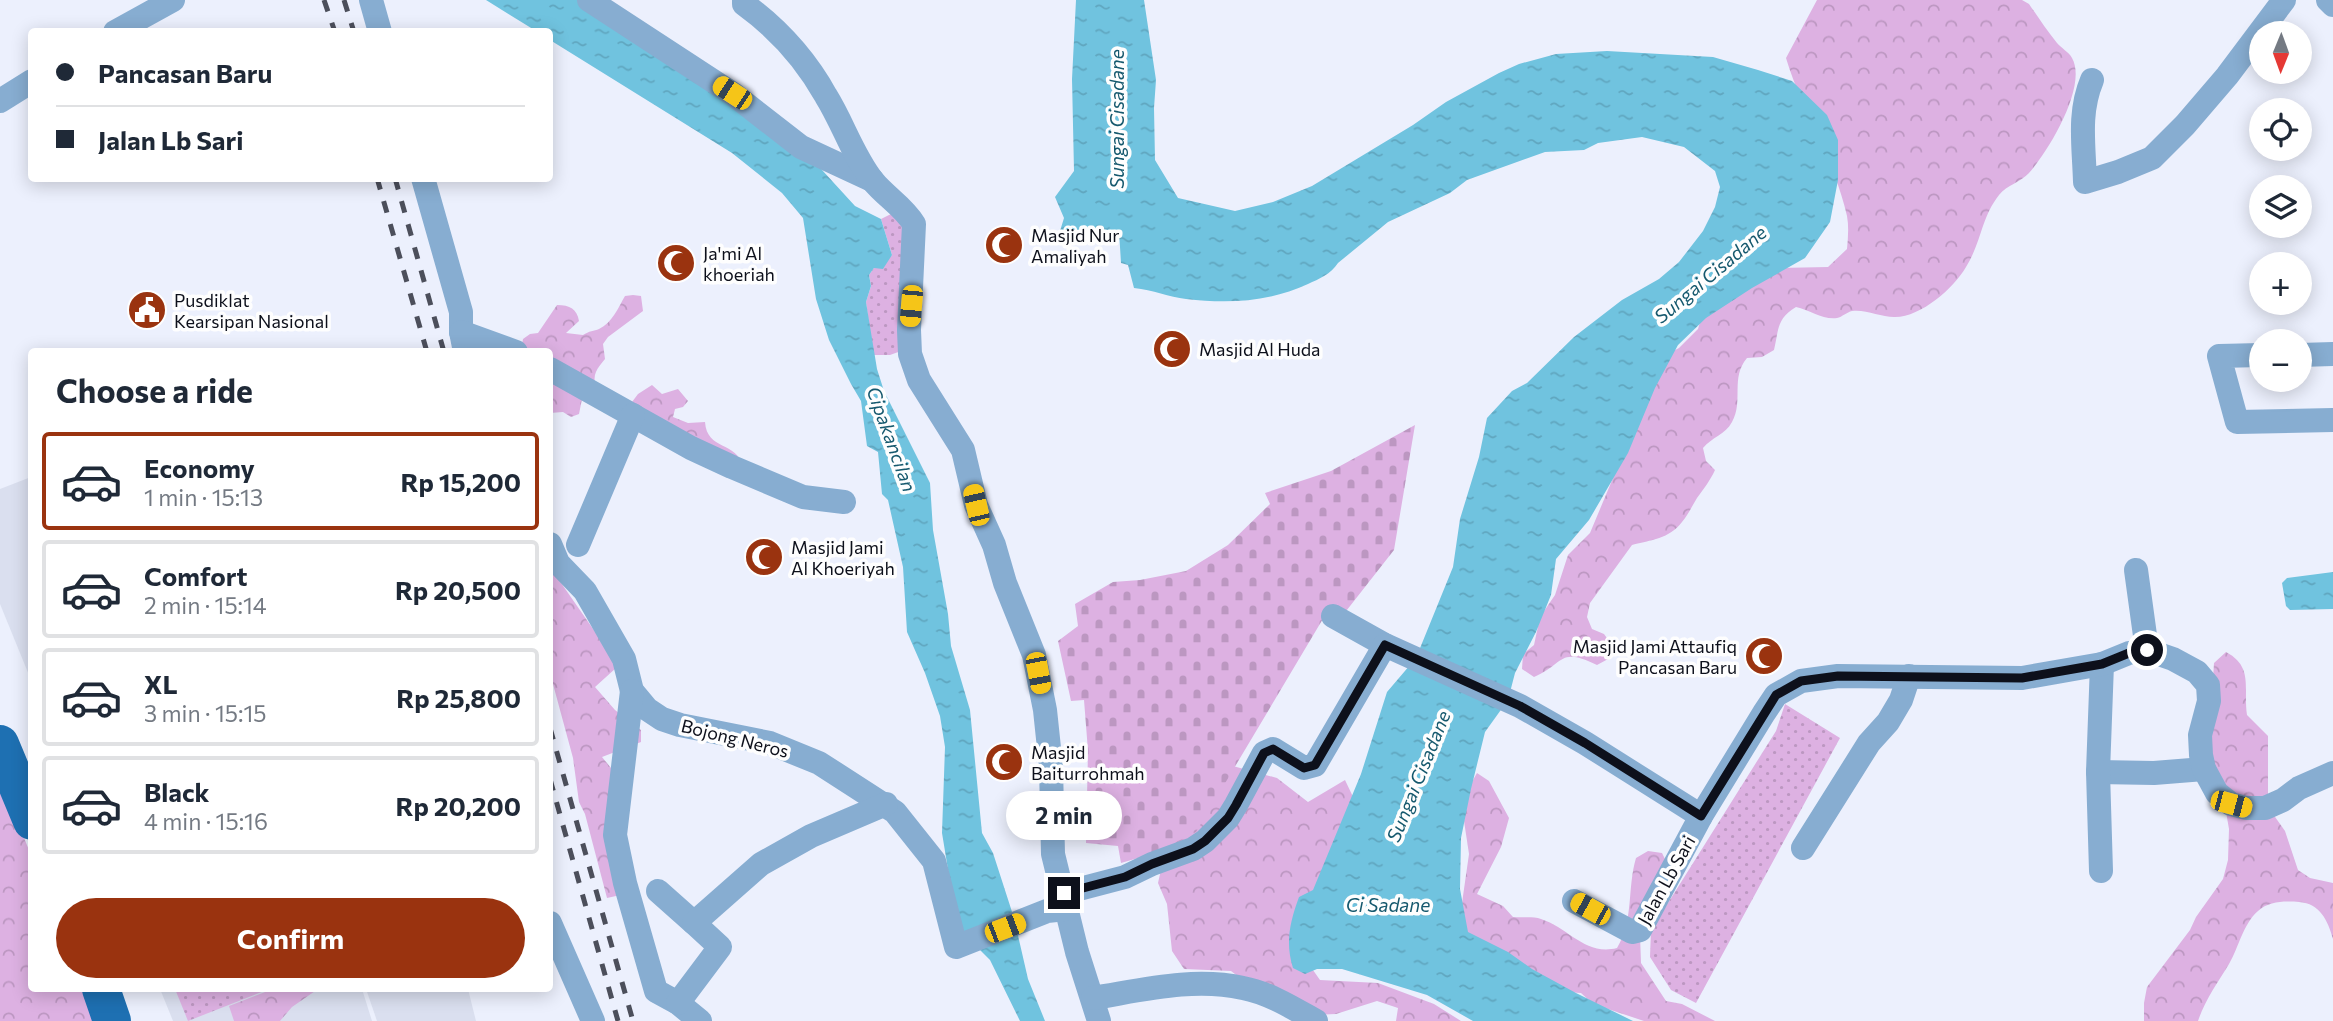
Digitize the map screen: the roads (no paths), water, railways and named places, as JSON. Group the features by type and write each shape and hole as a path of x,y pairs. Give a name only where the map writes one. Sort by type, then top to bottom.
{"main road":[{"path":"0,744 28,811"},
{"path":"102,992 112,1021"}],"street":[{"path":"122,28 173,0"},
{"path":"371,0 379,28"},
{"path":"589,0 732,93 801,147 872,180"},
{"path":"744,0 744,4 781,36 811,73 826,94 850,144 872,180 914,224 910,354 919,380 963,450 976,505 994,545 1005,583 1034,655 1045,710 1050,755 1053,854 1059,904 1096,1010 1161,987 1208,982 1245,988 1287,1004 1316,1021"},
{"path":"2092,80 2082,115 2085,181 2118,172 2152,158 2227,76 2284,0"},
{"path":"2328,0 2333,5"},
{"path":"0,101 28,84"},
{"path":"424,182 461,312 463,342 495,348"},
{"path":"2312,355 2333,354"},
{"path":"2249,355 2219,356 2237,422 2333,420"},
{"path":"553,371 691,448 803,497 844,502"},
{"path":"578,545 633,415"},
{"path":"553,551 558,563 585,592 624,659 632,691 615,835 625,883 656,991 678,1003 700,1021"},
{"path":"2136,570 2147,650"},
{"path":"1333,616 1395,649 1520,706 1585,743 1701,816"},
{"path":"1059,904 1193,849 1205,841 1228,818 1264,753 1269,750 1273,749 1304,768 1315,765 1395,649"},
{"path":"1803,848 1869,743 1888,722 1901,700 1909,676 2022,678 2102,664 2129,653 2147,650 2173,659 2197,672 2207,685 2209,701 2200,735 2204,769 2217,793 2231,804 2246,808 2265,807 2283,800 2298,788 2333,773"},
{"path":"2101,871 2098,772 2102,664"},
{"name":"Jalan Lb Sari","path":"1574,901 1632,932 1640,930 1701,816 1776,695 1801,681 1838,676 1909,676"},
{"name":"Bojong Neros","path":"632,691 647,709 662,719 770,743 819,763 886,804 934,861 959,946 1059,904"},
{"path":"2098,772 2154,773 2204,769"},
{"path":"694,923 761,864 811,836 886,804"},
{"path":"658,891 720,947 678,1003"},
{"path":"553,930 593,1021"}],"water":[{"name":"Cipakancilan","path":"486,0 589,0 801,147 855,206 881,219 892,255 883,269 874,268 869,275 871,286 866,302 877,369 884,391 930,483 933,530 951,646 970,710 982,833 993,853 1014,918 1028,979 1045,1021 1020,1021 990,960 963,933 953,900 942,833 945,747 940,716 907,632 903,567 888,500 882,494 878,452 867,446 861,401 829,340 816,299 803,218 782,193 732,153 553,42 553,28 531,28"},
{"name":"Ci Sadane","path":"1076,0 1144,0 1156,80 1155,160 1178,198 1235,211 1273,202 1312,186 1446,102 1499,73 1519,64 1556,54 1607,51 1713,57 1792,81 1827,115 1838,140 1838,180 1830,222 1805,258 1706,318 1678,345 1655,388 1628,453 1589,520 1556,559 1551,595 1515,673 1508,700 1485,732 1471,789 1461,838 1460,889 1468,932 1508,952 1532,969 1576,993 1633,1021 1473,1021 1427,995 1342,969 1317,969 1305,974 1293,968 1289,949 1290,932 1299,897 1313,890 1361,774 1387,692 1416,658 1453,567 1460,519 1479,457 1487,418 1512,391 1527,383 1574,337 1622,300 1659,279 1679,262 1703,231 1715,207 1720,187 1715,171 1684,147 1642,137 1598,143 1584,150 1545,152 1467,180 1450,193 1388,222 1328,273 1279,295 1248,300 1202,301 1134,288 1128,265 1121,263 1119,231 1060,231 1064,218 1055,197 1074,171 1072,79"},
{"path":"2333,572 2333,609 2290,610 2286,606 2282,583 2287,578"}],"railway":[{"path":"324,0 334,28"},
{"path":"344,0 353,28"},
{"path":"378,182 426,348"},
{"path":"396,182 443,348"},
{"path":"553,739 633,1021"},
{"path":"553,790 618,1021"}],"place":[{"name":"Masjid Nur Amaliyah","path":"1004,245"},
{"name":"Ja'mi Al khoeriah","path":"676,263"},
{"name":"Pusdiklat Kearsipan Nasional","path":"147,310"},
{"name":"Masjid Al Huda","path":"1172,349"},
{"name":"Masjid Jami Al Khoeriyah","path":"764,557"},
{"name":"Masjid Jami Attaufiq Pancasan Baru","path":"1764,656"},
{"name":"Masjid Baiturrohmah","path":"1004,762"}],"water label":[{"name":"Sungai Cisadane","path":"1116,119"},
{"name":"Sungai Cisadane","path":"1710,274"},
{"name":"Sungai Cisadane","path":"1418,776"}]}
